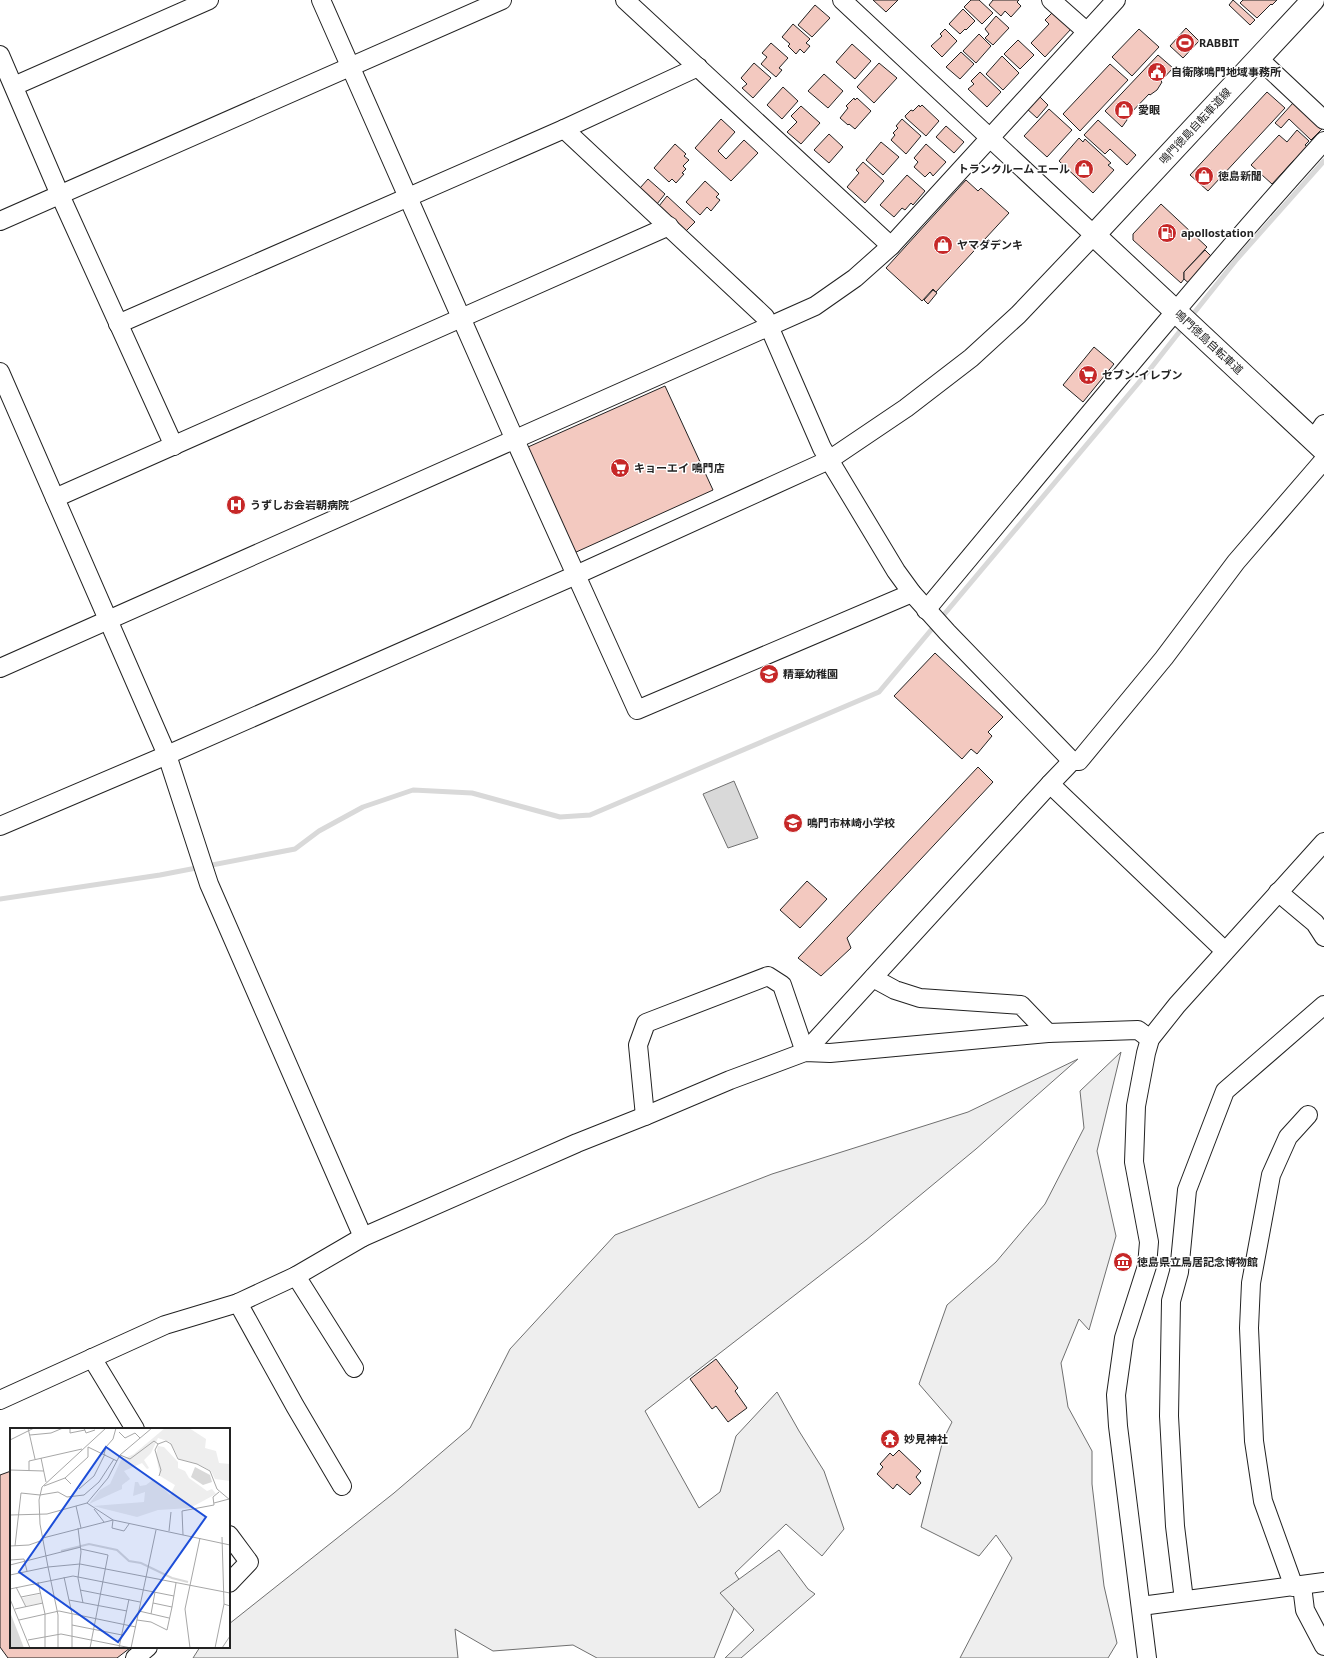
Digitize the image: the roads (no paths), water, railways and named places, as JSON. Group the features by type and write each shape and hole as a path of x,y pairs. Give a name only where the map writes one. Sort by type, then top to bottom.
{"main road":[{"name":"鳴門徳島自転車道線","path":"1094,235 1313,0"},
{"name":"鳴門徳島自転車道","path":"1094,235 1183,318 1320,438"}],"street":[{"path":"14,86 209,0"},
{"path":"321,0 461,319 637,710 912,593"},
{"path":"0,221 351,68 502,0"},
{"path":"625,0 891,246"},
{"path":"0,826 167,755 576,575 829,460 906,408 971,358 1018,315 1094,235 842,0"},
{"path":"1051,0 1086,32"},
{"path":"0,668 815,306 855,278 891,246 989,137 1116,0"},
{"path":"0,55 60,195 174,446"},
{"path":"1258,58 1324,120"},
{"path":"118,324 564,128 698,67"},
{"path":"564,128 765,317 822,448 896,571 928,612 1072,761 1079,761 1164,658 1236,562 1324,460"},
{"path":"928,612 1183,318 1267,204 1324,141"},
{"path":"55,498 669,226"},
{"path":"0,372 6,402 55,498 167,755 209,884 363,1237"},
{"path":"805,1052 1072,761"},
{"path":"1050,784 1225,951"},
{"path":"1148,1658 1118,1426 1116,1396 1124,1338 1147,1266 1149,1242 1134,1162 1136,1106 1146,1053 1150,1040 1177,1005 1324,842"},
{"path":"1278,892 1315,923 1324,937"},
{"path":"645,1116 638,1045 646,1023 768,976 782,985 805,1052"},
{"path":"873,978 895,990 920,998 1020,1005 1048,1033"},
{"path":"1184,1600 1175,1526 1169,1416 1171,1301 1179,1272 1187,1190 1225,1091 1324,1005"},
{"path":"0,1400 165,1325 238,1303 296,1276 363,1237 577,1143 730,1080 805,1052 830,1053 1048,1033 1138,1030 1150,1040"},
{"path":"1308,1115 1288,1137 1271,1175 1251,1283 1249,1328 1254,1441 1263,1501 1298,1586 1305,1610 1324,1646"},
{"path":"296,1276 354,1368"},
{"path":"238,1303 295,1406 342,1486"},
{"path":"92,1358 134,1428"},
{"path":"230,1536 249,1562 230,1582"},
{"path":"1141,1606 1324,1582"},
{"path":"135,1658 147,1648"}],"waterway":[{"path":"1190,318 1237,259 1324,161"},
{"path":"0,899 160,875 295,849 319,831 363,807 413,790 472,793 560,817 590,815 879,692 1151,368 1184,326"}],"place":[{"name":"RABBIT","path":"1185,43"},
{"name":"自衛隊鳴門地域事務所","path":"1157,72"},
{"name":"愛眼","path":"1124,110"},
{"name":"トランクルーム エール","path":"1084,169"},
{"name":"徳島新聞","path":"1204,176"},
{"name":"apollostation","path":"1167,233"},
{"name":"ヤマダデンキ","path":"943,245"},
{"name":"セブン-イレブン","path":"1088,375"},
{"name":"キョーエイ 鳴門店","path":"620,468"},
{"name":"うずしお会岩朝病院","path":"236,505"},
{"name":"精華幼稚園","path":"769,674"},
{"name":"鳴門市林崎小学校","path":"793,823"},
{"name":"徳島県立鳥居記念博物館","path":"1123,1262"},
{"name":"妙見神社","path":"890,1439"}]}
